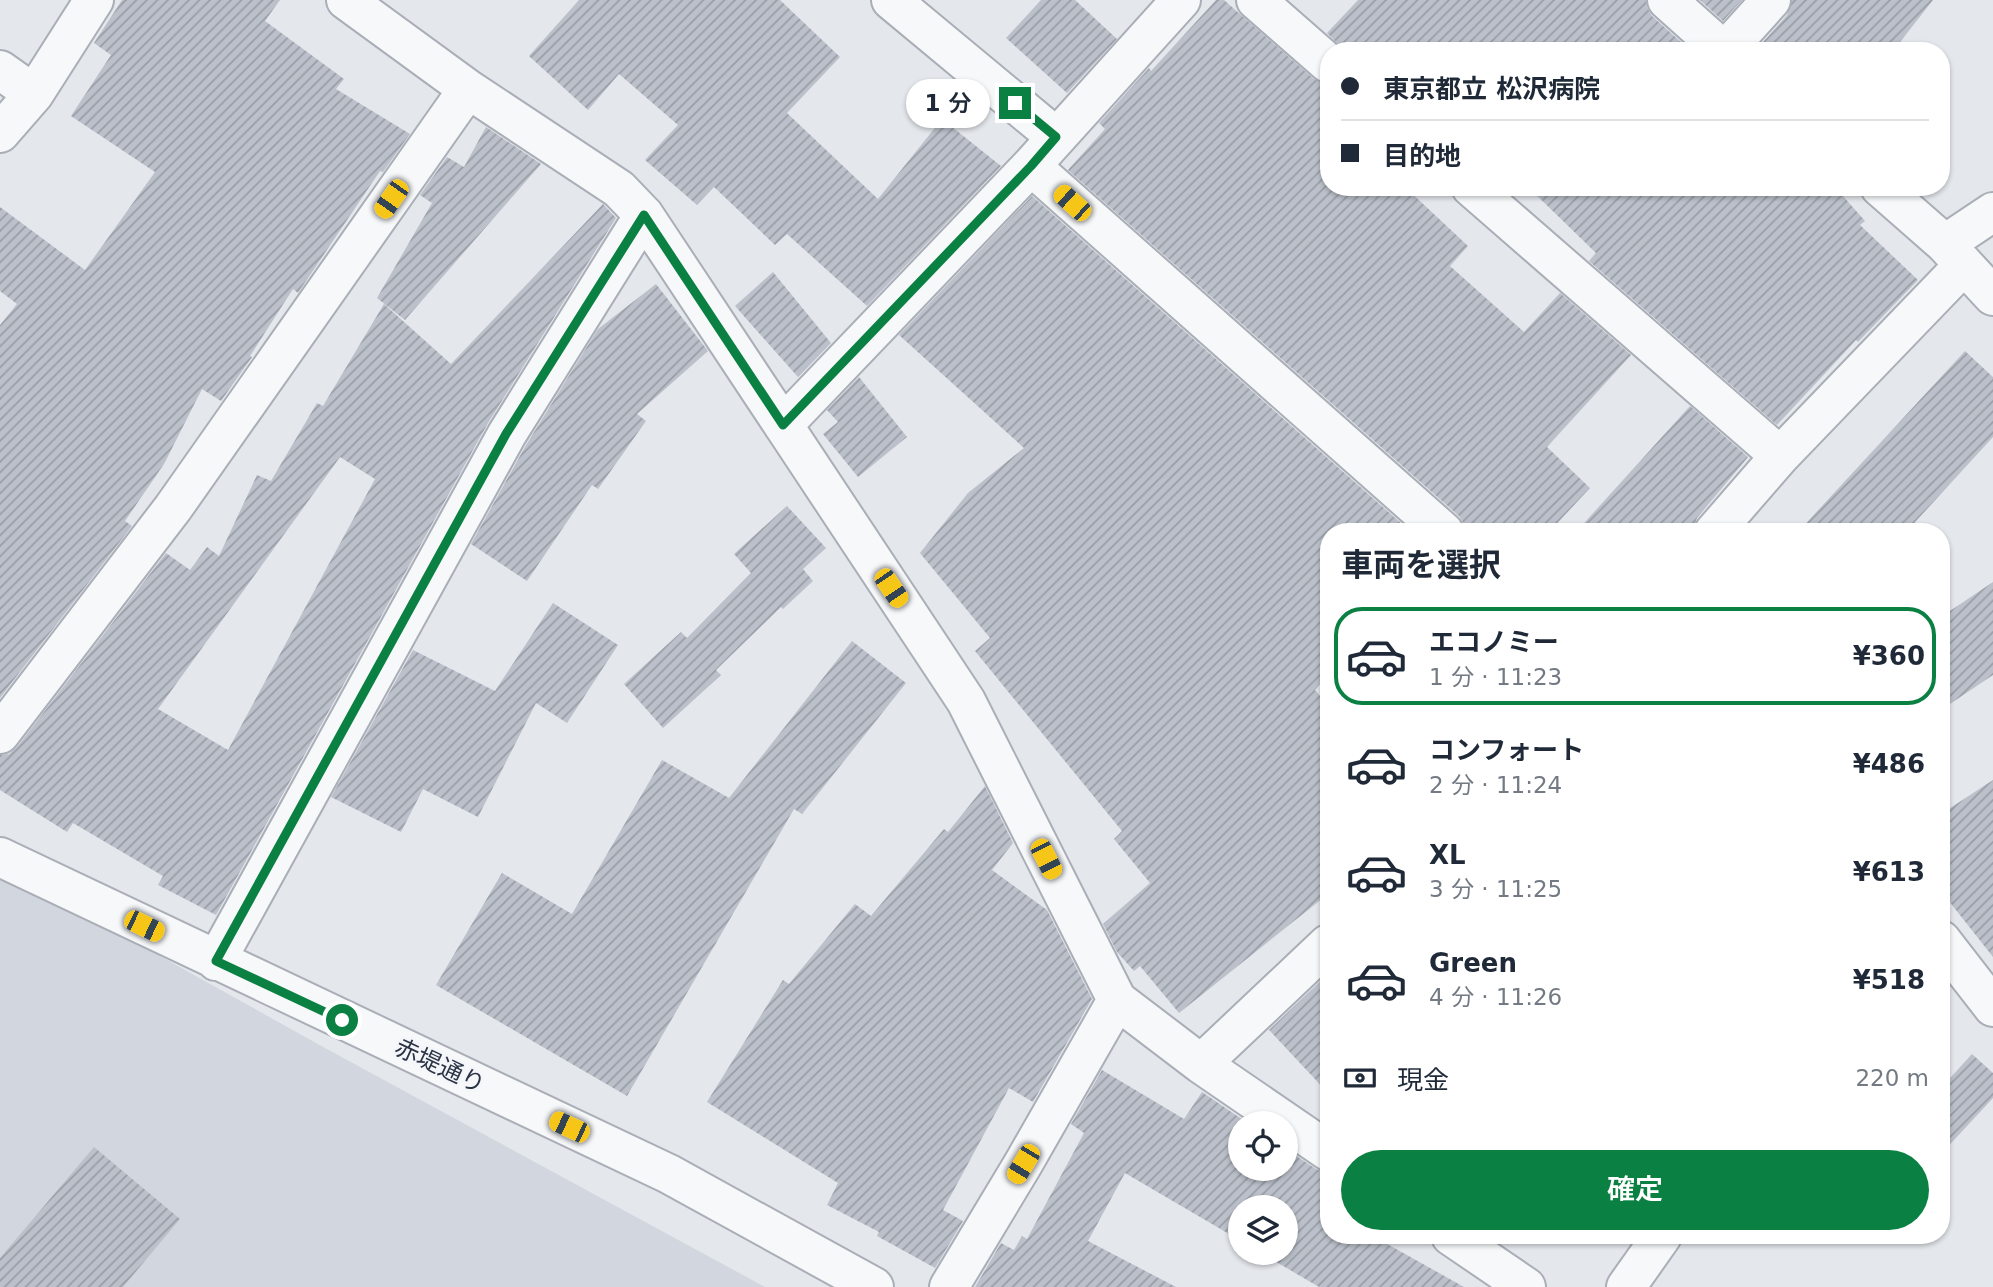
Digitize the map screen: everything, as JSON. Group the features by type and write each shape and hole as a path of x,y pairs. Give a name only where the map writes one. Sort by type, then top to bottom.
{"street":[{"path":"0,134 34,94 94,0"},
{"path":"346,0 468,89 619,189 644,215 966,701 1117,1000 1201,1064 1320,1146"},
{"path":"891,0 1056,137"},
{"path":"783,425 1031,166 1181,0"},
{"path":"1256,0 1320,56"},
{"path":"1667,0 1715,42"},
{"path":"1733,42 1771,0"},
{"path":"0,70 34,94"},
{"path":"0,734 173,508 468,89"},
{"path":"1031,166 1434,523"},
{"path":"1481,196 1780,456"},
{"path":"1890,196 1955,255 1993,296"},
{"path":"1722,523 1993,212"},
{"path":"216,961 506,434 644,215"},
{"name":"赤堤通り","path":"0,856 216,961 670,1174 874,1287"},
{"path":"1201,1064 1320,952"},
{"path":"1950,952 1993,1007"},
{"path":"949,1287 1117,1000"},
{"path":"1463,1244 1526,1287"},
{"path":"1626,1287 1656,1244"}],"shaded area":[{"path":"0,867 325,1048 765,1287 0,1287"}],"building":[{"path":"122,0 280,0 265,21 344,79 336,89 410,134 383,172 380,171 298,293 293,289 250,356 252,357 221,401 202,389 164,464 125,521 132,526 0,698 0,325 17,304 0,291 0,207 85,270 155,172 71,116 111,55 94,43"},
{"path":"579,0 780,0 840,57 787,113 878,199 942,119 1001,166 867,306 787,234 775,245 714,187 697,205 645,160 678,125 619,74 588,110 529,56"},
{"path":"1041,0 1075,0 1117,39 1067,93 1006,38"},
{"path":"1216,0 1224,0 1314,79 1320,81 1320,196 1415,196 1468,246 1450,266 1524,332 1560,293 1631,355 1547,447 1590,488 1557,523 1463,523 1459,516 1068,170 1105,129 1099,123 1149,68 1151,71"},
{"path":"1358,0 1646,0 1652,16 1681,42 1336,42 1327,33"},
{"path":"1700,0 1742,0 1723,21"},
{"path":"1792,0 1933,0 1900,42 1763,42 1787,15"},
{"path":"486,127 541,164 405,320 377,298 432,203 420,195 447,157 464,167"},
{"path":"1032,196 1401,523 1320,523 1320,684 1315,690 1320,696 1320,900 1179,1013 1140,966 1134,971 1117,952 1103,924 1150,883 1114,839 1122,831 975,651 990,638 920,553 968,493 1024,448 899,335"},
{"path":"1537,196 1843,196 1865,221 1860,225 1918,280 1858,342 1856,340 1777,425 1589,261 1596,253"},
{"path":"603,204 616,218 488,423 216,915 158,885 163,876 73,823 67,832 0,790 0,755 9,754 17,747 166,553 190,570 207,547 219,556 257,475 271,481 317,403 323,406 384,304 451,364","holes":["340,457 375,479 228,750 158,709"]},
{"path":"773,272 831,343 798,377 735,306"},
{"path":"656,284 708,351 637,414 646,421 598,489 592,485 527,581 471,544 526,445 598,329"},
{"path":"1965,351 1993,377 1993,437 1914,523 1806,523"},
{"path":"859,377 907,437 858,477 823,434 838,422 827,410"},
{"path":"1690,406 1748,457 1696,523 1584,523"},
{"path":"787,506 826,548 803,569 813,581 783,609 781,607 716,670 721,675 663,728 624,684 681,632 687,638 751,573 734,554"},
{"path":"1993,582 1993,675 1950,704 1950,611"},
{"path":"553,603 618,645 567,723 536,703 478,817 423,789 401,832 331,797 413,650 495,691"},
{"path":"852,641 906,683 802,814 794,809 627,1096 436,985 502,873 572,914 662,760 729,798"},
{"path":"1993,780 1993,957 1950,902 1950,808"},
{"path":"985,786 1013,843 992,870 1047,910 1092,999 1033,1102 1009,1088 943,1210 963,1221 935,1268 877,1236 879,1232 827,1205 838,1183 707,1102 783,980 789,984 855,904 871,916 944,829 948,832"},
{"path":"1320,982 1320,1084 1269,1030"},
{"path":"1972,1054 1993,1073 1993,1098 1950,1144 1950,1078"},
{"path":"1102,1070 1184,1119 1202,1092 1230,1111 1228,1181 1298,1181 1298,1157 1320,1170 1320,1244 1387,1244 1464,1287 1319,1287 1281,1265 1298,1265 1298,1195 1228,1195 1228,1233 1125,1173 1088,1241 1176,1287 975,1287 1001,1243 1014,1250 1022,1236 1027,1239 1084,1133 1071,1124"},
{"path":"94,1147 180,1219 123,1287 0,1287 0,1258"}],"route":[{"path":"342,1020 216,961 506,434 644,215 783,425 1056,137 1015,103"}]}
